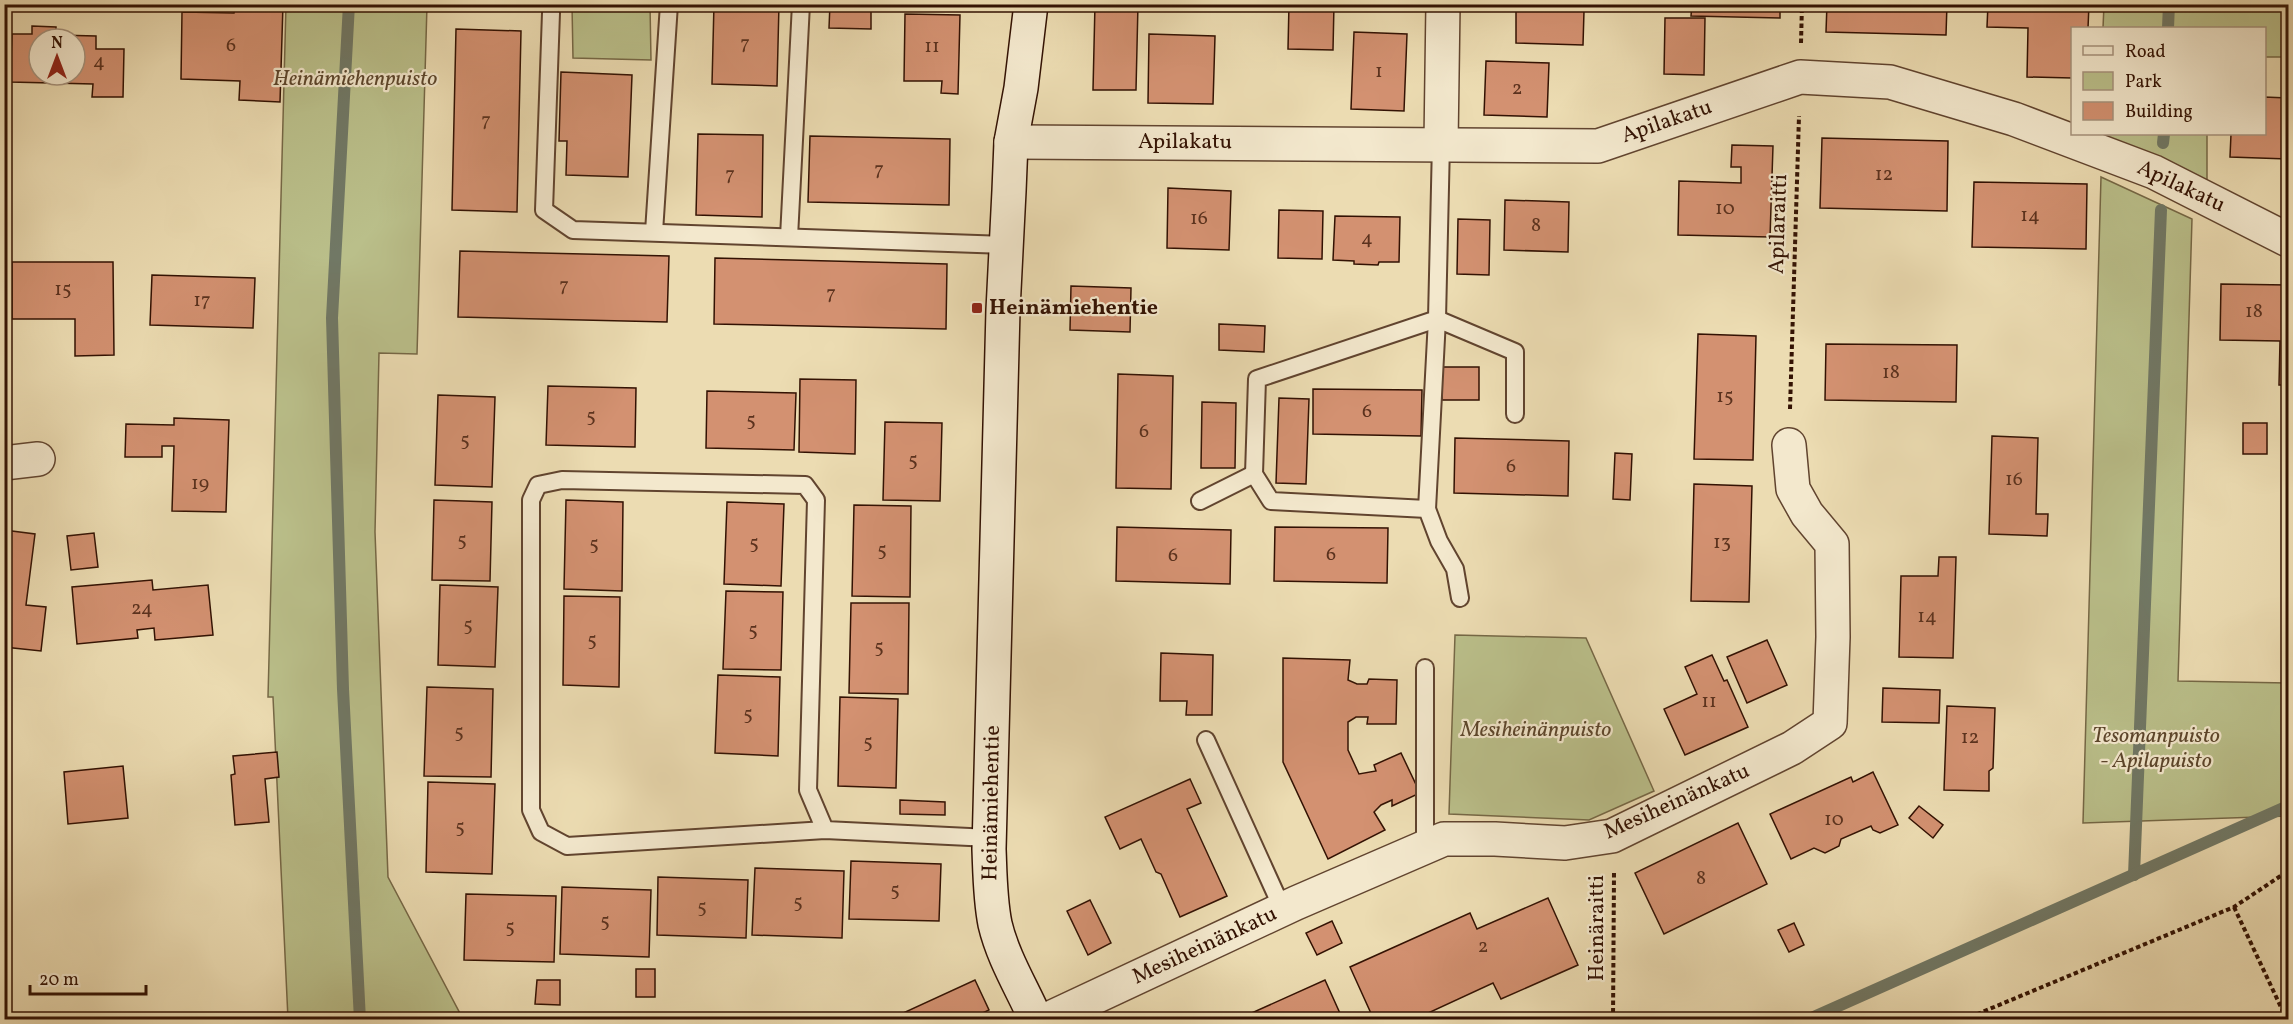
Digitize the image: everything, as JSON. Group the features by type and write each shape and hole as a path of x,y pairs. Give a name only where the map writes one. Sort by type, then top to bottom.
{"street":[{"name":"Heinämiehentie","path":"1031,4 1021,88 1011,142 1006,245 990,838 991,893 996,926 1007,959 1034,1018"},
{"path":"1441,143 1443,4"},
{"name":"Apilakatu","path":"1011,142 1441,143 1598,146 1800,77 1890,82 2014,119 2154,172 2289,240"},
{"name":"Mesiheinänkatu","path":"1034,1018 1444,839 1565,843 1612,836 1799,744 1830,723 1833,637 1832,544 1807,514 1794,489 1789,445"},
{"path":"4,463 38,459"}],"lane":[{"path":"654,232 669,4"},
{"path":"789,237 801,4"},
{"path":"551,13 544,210 573,230 1006,245"},
{"path":"1441,143 1437,319 1427,509 1439,541 1455,569 1460,598"},
{"path":"1427,509 1271,501 1254,474 1257,379 1437,319 1515,352 1515,414"},
{"path":"1200,501 1254,474"},
{"path":"825,831 808,790 816,500 805,485 562,480 538,485 531,500 531,810 541,832 567,846 825,831 990,838"},
{"path":"1425,668 1425,847"},
{"path":"1206,740 1283,910"}],"path":[{"name":"Apilaraitti","path":"1789,445 1802,4"},
{"name":"Heinäraitti","path":"1612,836 1615,889 1613,1020"},
{"path":"1963,1020 2234,907 2289,871"},
{"path":"2234,907 2287,1020"}],"green space":[{"name":"Heinämiehenpuisto","path":"286,5 427,5 417,354 379,353 375,532 388,877 463,1019 288,1019 273,697 268,697"},
{"path":"572,5 650,5 651,60 573,58"},
{"path":"2104,5 2288,5 2288,57 2266,57 2266,27 2103,27"},
{"path":"2101,135 2207,135 2207,183"},
{"name":"Tesomanpuisto - Apilapuisto","path":"2101,177 2192,219 2178,681 2288,683 2288,816 2083,823"},
{"name":"Mesiheinänpuisto","path":"1455,635 1586,638 1654,791 1589,820 1449,814"}],"building":[{"path":"235,4 283,4 280,102 239,100 240,81 181,79 182,12 234,13"},
{"path":"714,4 779,4 777,86 712,84"},
{"path":"830,4 884,4 884,11 871,11 871,29 829,28"},
{"path":"1095,4 1138,4 1136,90 1093,90"},
{"path":"1289,4 1334,4 1333,50 1288,49"},
{"path":"1692,4 1780,4 1780,18 1691,16"},
{"path":"1827,4 1947,4 1946,35 1826,32"},
{"path":"1988,4 2089,4 2088,27 2071,27 2071,78 2027,77 2028,28 1987,27"},
{"path":"1516,10 1584,11 1583,45 1516,43"},
{"path":"905,14 960,15 958,94 941,93 942,81 904,81"},
{"path":"1665,18 1705,18 1704,75 1664,74"},
{"path":"456,29 521,31 517,212 452,210"},
{"path":"1354,32 1407,34 1404,111 1351,109"},
{"path":"12,34 27,34 27,82 10,82"},
{"path":"1149,34 1215,36 1213,104 1148,103"},
{"path":"87,36 96,36 96,49 124,49 123,97 92,97 93,84 87,84"},
{"path":"1486,61 1549,63 1547,117 1484,115"},
{"path":"561,72 632,75 628,177 566,175 567,141 559,141"},
{"path":"2266,97 2288,98 2288,159 2230,157 2231,135 2266,135"},
{"path":"698,134 763,135 762,217 696,215"},
{"path":"810,136 950,139 949,205 808,202"},
{"path":"1822,138 1948,141 1947,211 1820,208"},
{"path":"1732,145 1773,146 1770,237 1678,235 1679,181 1741,183 1741,167 1731,167"},
{"path":"1974,182 2087,184 2086,249 1972,247"},
{"path":"1168,188 1231,191 1229,250 1167,248"},
{"path":"1505,200 1569,202 1568,252 1504,250"},
{"path":"1279,210 1323,211 1322,259 1278,258"},
{"path":"1335,216 1400,217 1399,262 1379,262 1378,265 1333,260"},
{"path":"1458,219 1490,220 1489,275 1457,274"},
{"path":"460,251 669,256 667,322 458,317"},
{"path":"715,258 947,264 946,329 714,324"},
{"path":"12,262 113,262 114,355 75,356 75,319 12,319"},
{"path":"152,275 255,278 253,328 150,325"},
{"path":"2221,284 2288,285 2288,385 2279,385 2280,341 2220,340"},
{"path":"1071,286 1131,288 1130,332 1070,330"},
{"path":"1219,324 1265,326 1264,352 1219,350"},
{"path":"1698,334 1756,336 1753,460 1694,459"},
{"path":"1826,344 1957,345 1956,402 1825,400"},
{"path":"1442,367 1479,367 1479,400 1442,400"},
{"path":"1118,374 1173,376 1171,489 1116,488"},
{"path":"800,379 856,380 855,454 799,452"},
{"path":"548,386 636,388 635,447 546,445"},
{"path":"1313,389 1422,390 1421,436 1313,434"},
{"path":"707,391 796,393 794,450 706,448"},
{"path":"438,395 495,397 492,487 435,485"},
{"path":"1279,398 1309,399 1306,484 1276,483"},
{"path":"1202,402 1236,403 1235,468 1201,468"},
{"path":"174,418 229,420 226,512 172,511 174,446 162,446 162,457 125,457 126,424 174,425"},
{"path":"885,422 942,423 940,501 883,500"},
{"path":"2243,423 2267,423 2267,454 2243,454"},
{"path":"1992,436 2038,438 2036,514 2048,514 2047,536 1989,534"},
{"path":"2288,436 2288,533 2287,533"},
{"path":"1455,438 1569,441 1568,496 1454,493"},
{"path":"1615,453 1632,454 1630,500 1613,499"},
{"path":"1694,484 1752,486 1749,602 1691,601"},
{"path":"434,500 492,502 490,581 432,580"},
{"path":"566,500 623,502 622,591 564,589"},
{"path":"727,502 784,504 781,586 724,584"},
{"path":"854,505 911,506 910,597 852,596"},
{"path":"1117,527 1231,530 1230,584 1116,581"},
{"path":"1275,527 1388,528 1387,583 1274,581"},
{"path":"4,530 35,534 26,605 46,607 41,651 4,647"},
{"path":"94,533 98,567 71,570 67,536"},
{"path":"2288,556 2288,674 2285,674"},
{"path":"1939,557 1956,557 1953,658 1899,657 1901,576 1938,576"},
{"path":"152,580 153,590 208,585 213,635 155,640 154,628 137,630 138,638 77,644 72,587"},
{"path":"440,585 498,587 495,667 438,665"},
{"path":"726,591 783,592 781,670 723,669"},
{"path":"564,596 620,597 619,687 563,685"},
{"path":"851,603 909,603 908,694 849,693"},
{"path":"1767,640 1787,685 1747,703 1727,657"},
{"path":"1161,653 1213,655 1212,715 1186,715 1187,701 1160,701"},
{"path":"1712,655 1724,681 1727,680 1748,727 1685,755 1664,709 1697,694 1685,667"},
{"path":"1283,658 1350,660 1348,680 1357,684 1367,684 1369,679 1397,680 1396,724 1367,724 1368,717 1356,717 1348,722 1348,750 1359,774 1376,771 1374,765 1401,753 1420,793 1392,806 1392,800 1381,805 1374,812 1385,830 1328,859 1283,762"},
{"path":"718,675 780,677 778,756 715,753"},
{"path":"427,687 493,689 491,777 424,776"},
{"path":"1883,688 1940,690 1939,723 1882,722"},
{"path":"840,697 898,699 896,788 838,786"},
{"path":"1947,706 1995,708 1993,768 1989,771 1989,791 1944,790"},
{"path":"277,752 279,777 265,779 269,822 235,825 231,775 235,774 233,756"},
{"path":"123,766 128,818 68,824 64,772"},
{"path":"1873,772 1898,825 1880,833 1873,830 1871,826 1841,839 1839,846 1825,853 1814,848 1791,859 1770,814 1851,777 1853,782"},
{"path":"1190,779 1201,803 1187,809 1227,896 1180,917 1161,874 1156,872 1141,839 1120,849 1105,817"},
{"path":"428,782 495,784 492,874 426,872"},
{"path":"900,800 945,802 945,815 900,814"},
{"path":"1919,806 1943,825 1933,838 1909,818"},
{"path":"1738,823 1767,884 1664,934 1635,873"},
{"path":"851,861 941,864 939,921 849,919"},
{"path":"755,868 844,871 842,938 752,935"},
{"path":"658,877 748,880 746,938 657,935"},
{"path":"562,887 651,890 649,957 560,954"},
{"path":"466,894 556,896 554,962 464,960"},
{"path":"1548,898 1578,965 1501,999 1493,983 1413,1020 1374,1020 1350,967 1470,913 1477,929"},
{"path":"1090,900 1111,943 1088,955 1067,911"},
{"path":"1332,921 1342,943 1317,955 1306,933"},
{"path":"1794,923 1804,945 1789,952 1778,930"},
{"path":"636,969 655,969 655,997 636,997"},
{"path":"537,980 560,980 560,1005 535,1004"},
{"path":"975,980 989,1010 968,1020 888,1020"},
{"path":"1325,980 1343,1020 1236,1020"},
{"path":"798,1014 798,1020 744,1020"}],"waterway":[{"path":"349,4 332,318 343,689 360,1020"},
{"path":"2168,27 2169,4"},
{"path":"2163,143 2164,135"},
{"path":"2134,875 2161,210"},
{"path":"1807,1020 2288,806"}],"place":[{"name":"Heinämiehentie","path":"977,308"}]}
